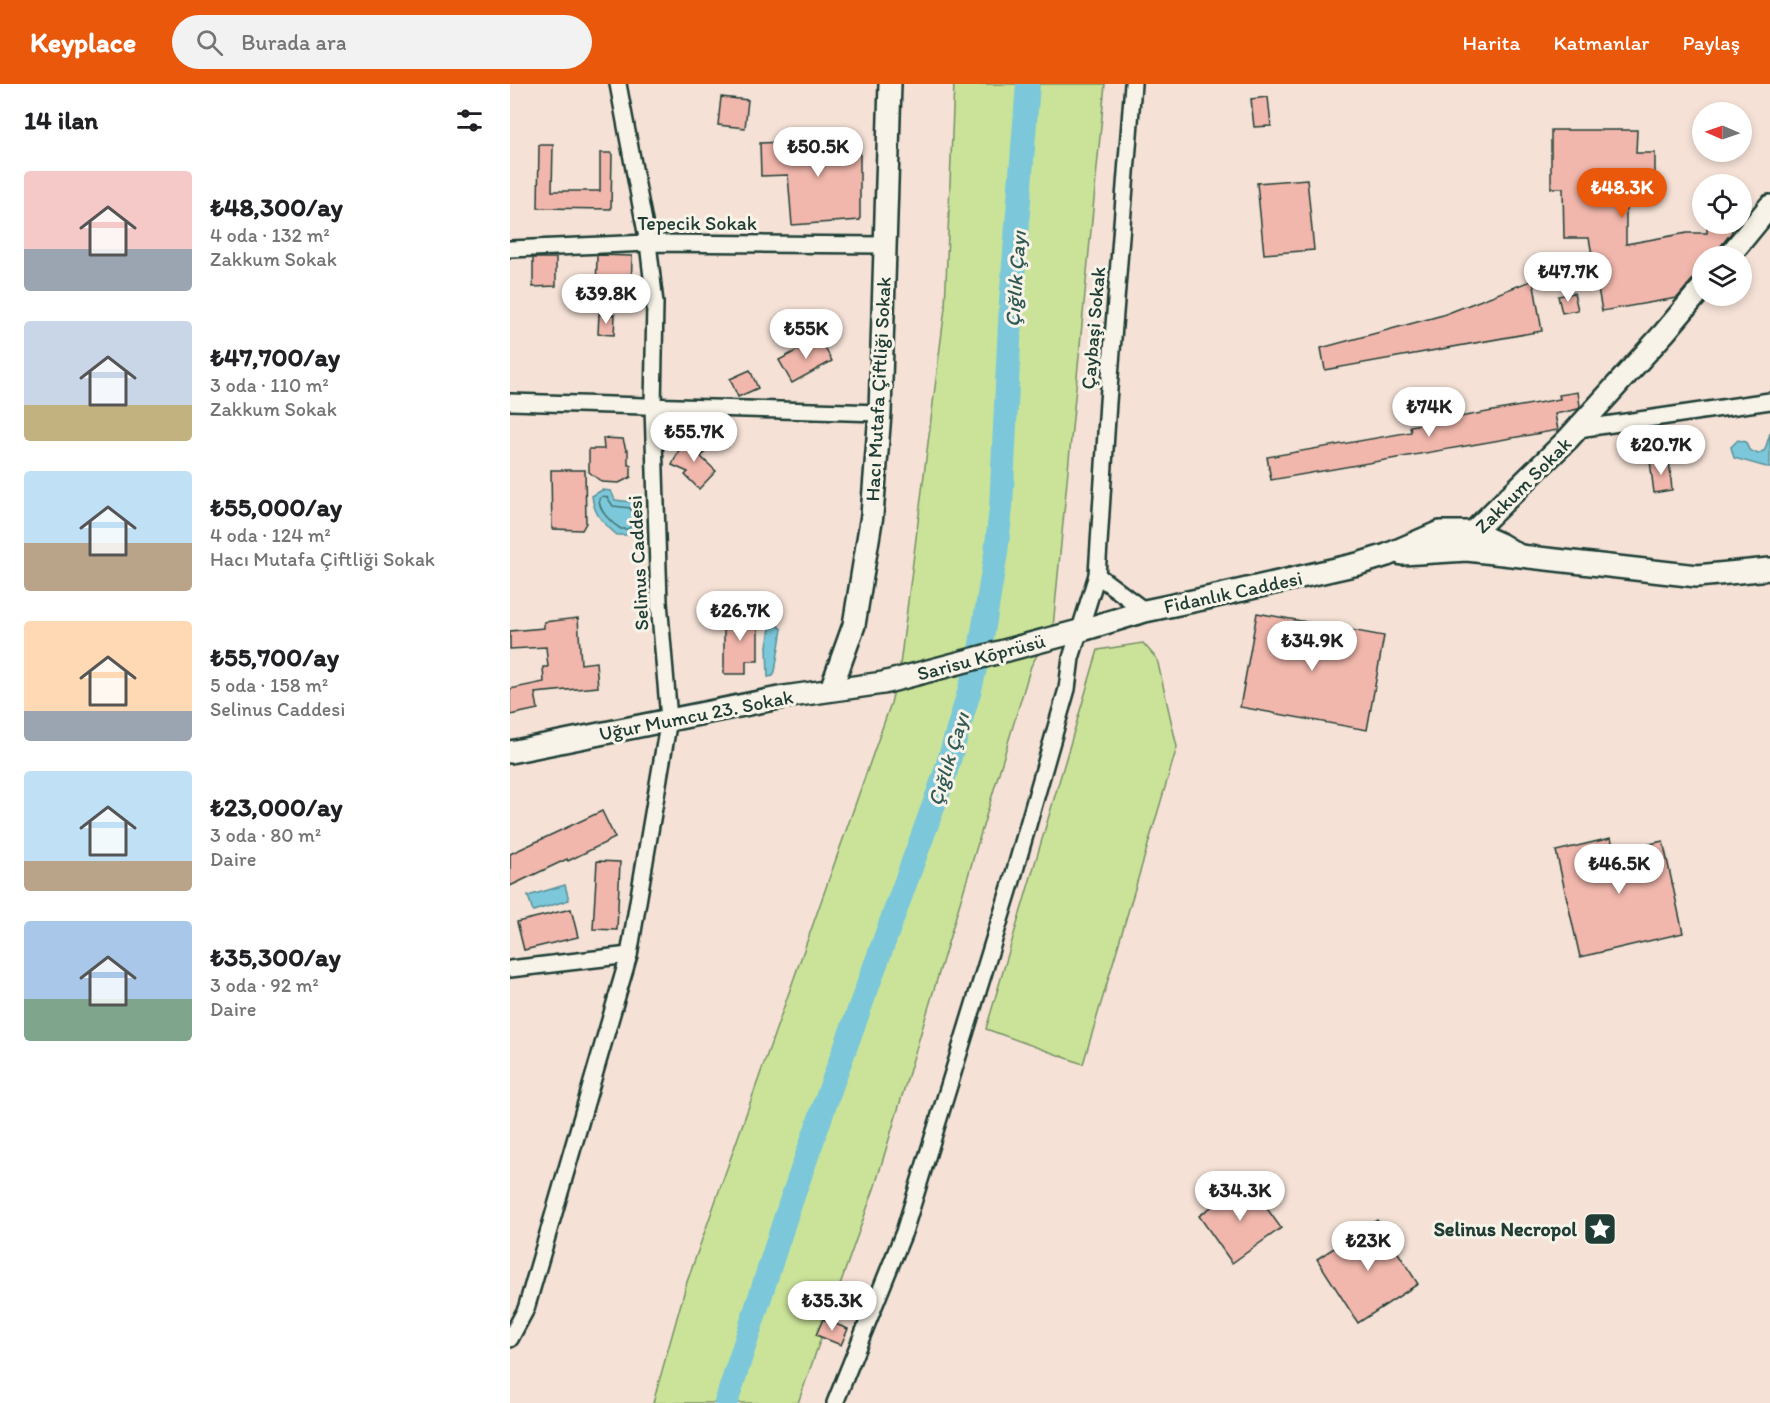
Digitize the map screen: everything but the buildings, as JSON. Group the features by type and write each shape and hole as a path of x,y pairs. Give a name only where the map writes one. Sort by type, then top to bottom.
{"street":[{"name":"Selinus Caddesi","path":"510,1339 526,1309 628,955 669,719 659,602 653,406 655,303 648,243 618,84"},
{"name":"Hacı Mutafa Çiftliği Sokak","path":"831,689 854,625 872,515 880,413 890,84"},
{"name":"Çaybaşi Sokak","path":"835,1403 904,1232 1011,884 1067,689 1071,658 1097,575 1133,84"},
{"path":"1737,246 1770,206"},
{"name":"Tepecik Sokak","path":"510,249 648,243 885,245"},
{"name":"Zakkum Sokak","path":"1470,541 1578,429 1692,300"},
{"path":"1578,429 1770,401"},
{"path":"510,402 880,413"},
{"name":"Fidanlık Caddesi","path":"1079,631 1145,611 1323,572 1386,555 1440,532 1470,541 1500,544 1518,555 1697,576 1770,569"},
{"path":"1097,575 1145,611"},
{"name":"Sarisu Kōprüsü","path":"884,683 1079,631"},
{"name":"Uğur Mumcu 23. Sokak","path":"510,752 831,689 884,683"},
{"path":"510,969 628,955"}],"green space":[{"path":"954,84 1105,84 1053,627 1031,666 875,1186 798,1403 653,1403 687,1282 891,703 900,665 945,308"},
{"path":"1143,643 1157,659 1177,747 1083,1064 986,1029 1098,650"}],"water":[{"path":"1770,433 1770,468 1734,458 1731,447 1738,440 1746,442 1749,450 1758,454 1765,450"},
{"path":"602,490 611,491 615,500 632,502 641,512 639,528 629,535 617,535 607,527 597,514 592,496"},
{"path":"777,625 782,629 775,671 773,676 768,677 767,646 770,628"},
{"path":"565,885 569,900 533,911 528,896"}],"waterway":[{"name":"Çığlık Çayı","path":"726,1403 786,1216 944,777 981,644 1001,508 1011,302 1028,84"}],"place":[{"name":"Selinus Necropol","path":"1600,1229"}]}
